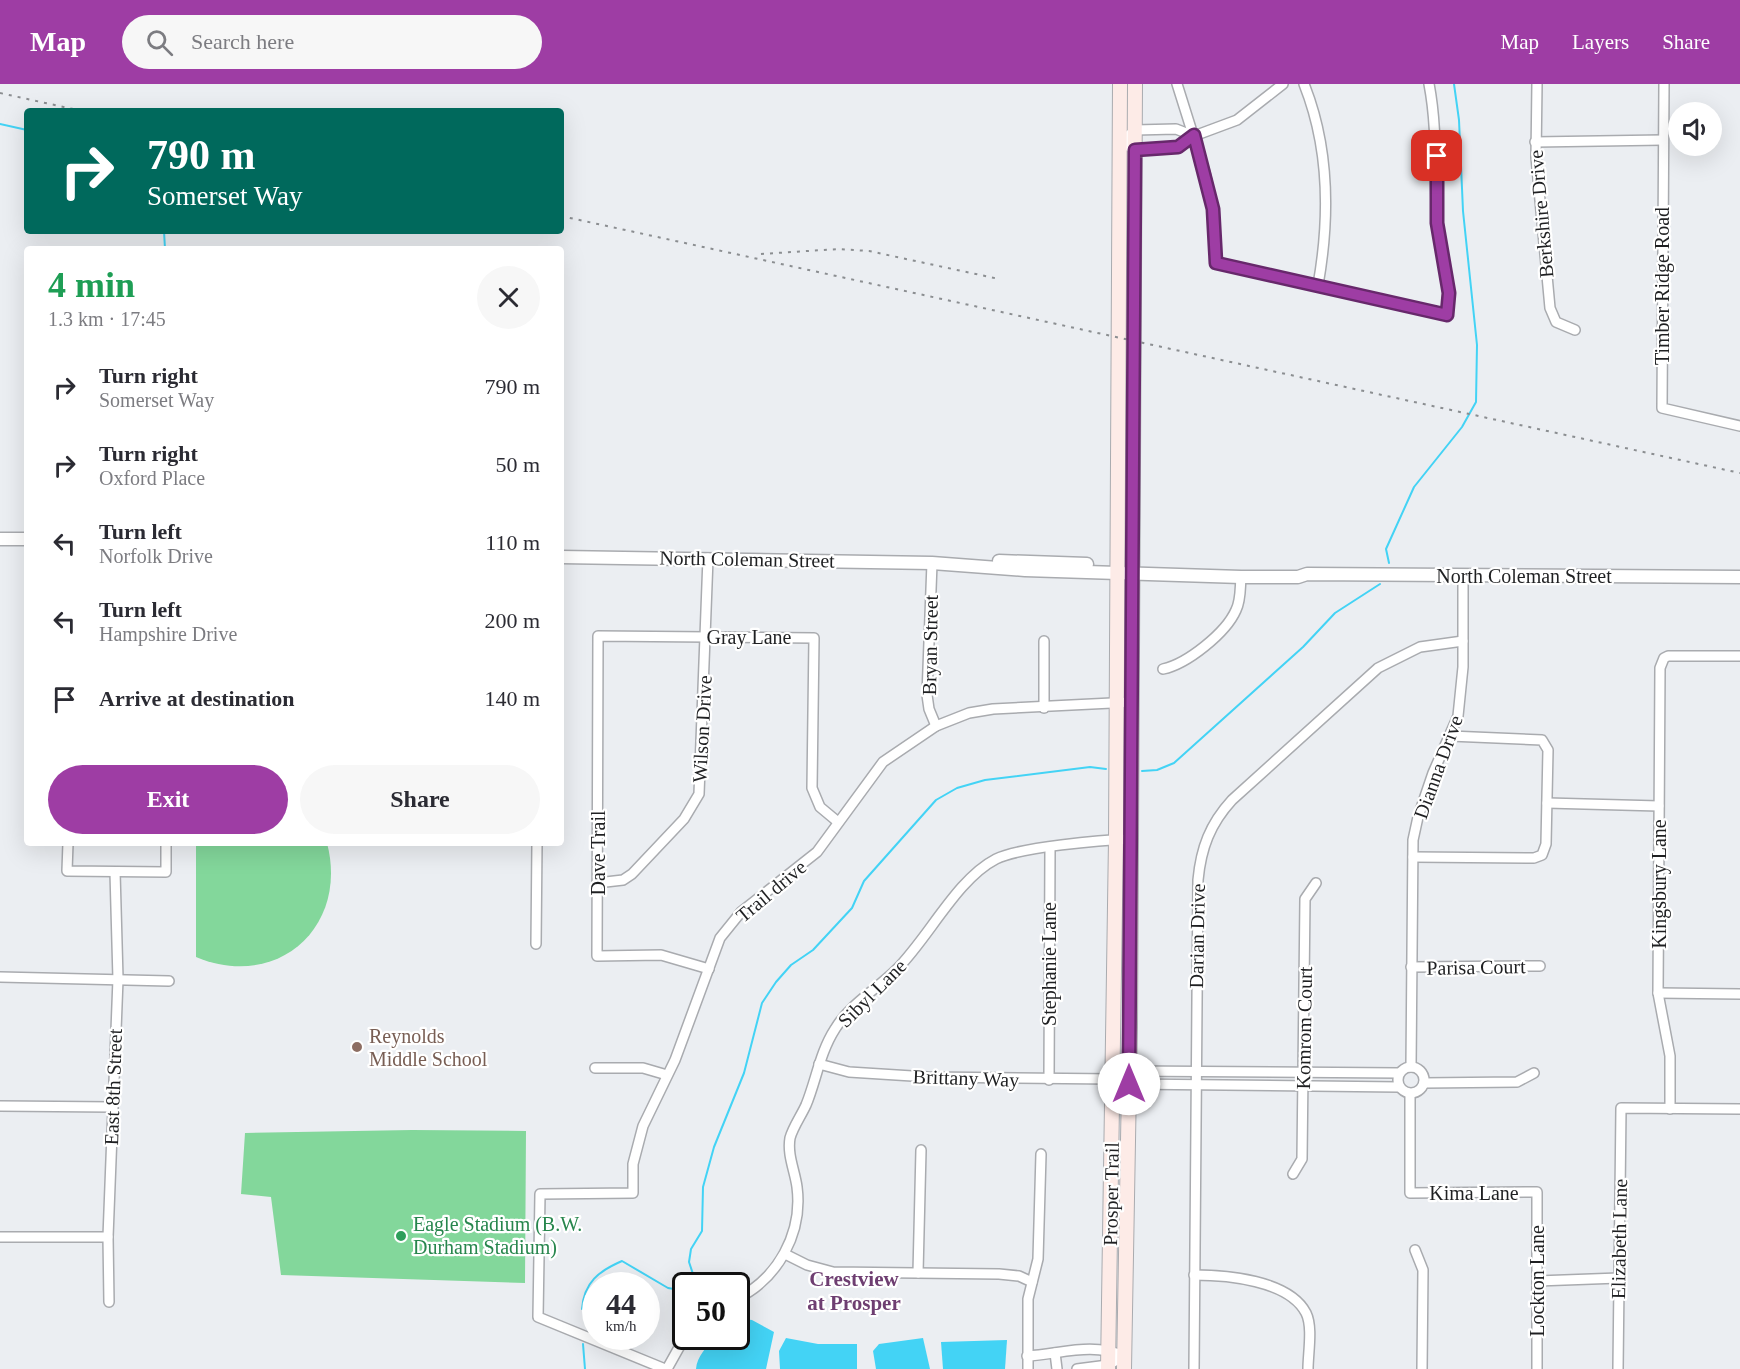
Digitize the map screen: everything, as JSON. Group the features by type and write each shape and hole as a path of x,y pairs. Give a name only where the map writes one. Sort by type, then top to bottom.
{"main road":[{"name":"Prosper Trail","path":"1120,84 1125,570 1124,839 1129,1078 1124,1363"},
{"name":"Prosper Trail","path":"1125,570 1135,84"},
{"name":"Prosper Trail","path":"1108,1367 1113,1078 1124,839"}],"street":[{"path":"1177,84 1194,135 1213,209 1216,263 1447,315 1449,293 1437,223 1436,124 1429,84"},
{"path":"1194,135 1176,129 1135,130 1121,142 1135,150 1178,147 1194,135 1237,120 1283,84"},
{"path":"1304,84 1320,135 1326,178 1327,220 1318,285"},
{"name":"Berkshire Drive","path":"1538,84 1535,142 1550,308 1556,322 1575,330"},
{"name":"Timber Ridge Road","path":"1664,84 1662,408 1740,426"},
{"path":"1535,142 1663,140"},
{"path":"0,539 24,540"},
{"name":"North Coleman Street","path":"564,557 932,562 1025,570 1288,570 1308,574 1740,577"},
{"name":"Wilson Drive","path":"597,883 623,880 632,874 684,819 699,794 708,558"},
{"name":"Bryan Street","path":"932,562 927,695 936,726"},
{"name":"North Coleman Street","path":"1125,570 1241,577 1298,577 1308,574"},
{"name":"Dianna Drive","path":"1411,1067 1413,857 1418,818 1458,716 1463,641 1463,576"},
{"path":"1163,669 1185,662 1228,623 1238,605 1241,577"},
{"name":"Gray Lane","path":"598,636 814,638 812,788 820,807 838,822"},
{"name":"Dave Trail","path":"598,636 597,957 661,955 709,969"},
{"path":"1044,641 1044,708"},
{"name":"Darian Drive","path":"1194,1369 1198,880 1203,849 1213,824 1232,800 1378,668 1420,647 1463,641"},
{"name":"Kingsbury Lane","path":"1670,1109 1670,1056 1658,993 1660,668 1664,658 1673,656 1740,656"},
{"name":"Trail drive","path":"666,1369 538,1317 540,1194 633,1193 633,1164 643,1126 667,1075 720,938 741,912 799,869 817,852 883,762 936,726 969,713 993,709 1125,702"},
{"path":"1413,857 1534,858 1542,855 1546,844 1548,750 1542,740 1450,736"},
{"path":"1547,803 1659,806"},
{"name":"Sibyl Lane","path":"750,1290 760,1284 785,1254 798,1211 790,1140 819,1064 834,1030 844,1017 896,970 916,948 960,887 997,859 1050,848 1124,839"},
{"path":"68,846 68,871 115,872 166,872 166,846"},
{"path":"536,944 537,846"},
{"name":"Stephanie Lane","path":"1049,1080 1050,848"},
{"name":"East 8th Street","path":"109,1302 108,1237 118,979 115,872"},
{"name":"Komrom Court","path":"1293,1174 1302,1160 1305,898 1316,883"},
{"name":"Parisa Court","path":"1412,967 1540,966"},
{"path":"0,977 169,981"},
{"path":"1658,993 1740,994"},
{"name":"Brittany Way","path":"819,1064 849,1072 1049,1080 1129,1078 1195,1072 1399,1073"},
{"path":"1411,1067 1423,1074 1424,1083 1419,1091 1410,1094 1400,1087 1399,1073 1411,1067"},
{"path":"595,1068 643,1068 667,1075"},
{"path":"1424,1083 1517,1082 1534,1073"},
{"name":"Brittany Way","path":"1129,1078 1195,1085 1400,1087"},
{"name":"Kima Lane","path":"1410,1094 1410,1193 1537,1192"},
{"path":"0,1106 112,1107"},
{"name":"Elizabeth Lane","path":"1618,1369 1621,1108 1670,1109"},
{"path":"1670,1109 1740,1109"},
{"path":"918,1273 921,1150"},
{"path":"1028,1369 1028,1299 1038,1259 1041,1154"},
{"name":"Lockton Lane","path":"1537,1192 1537,1369"},
{"path":"0,1237 108,1237"},
{"path":"1416,1250 1423,1270 1422,1369"},
{"path":"785,1254 807,1265 833,1272 999,1274 1018,1276 1032,1282"},
{"path":"1194,1275 1231,1276 1257,1282 1293,1300 1307,1314 1308,1369"},
{"path":"1538,1281 1618,1278"},
{"path":"1027,1356 1089,1348 1109,1349 1124,1363"},
{"path":"666,1369 677,1350"},
{"path":"1054,1353 1057,1369"},
{"path":"1077,1369 1108,1367 1124,1363"}],"green space":[{"path":"196,846 327,846 331,873 327,901 317,925 300,944 279,958 254,965 226,965 196,957"},
{"name":"Eagle Stadium (B.W. Durham Stadium)","path":"412,1130 526,1131 525,1283 281,1275 271,1197 241,1194 245,1133"}],"water":[{"path":"750,1320 774,1332 766,1369 696,1369 704,1350 750,1350"},
{"path":"786,1338 818,1344 857,1344 857,1369 780,1369 779,1351"},
{"path":"923,1338 930,1369 876,1369 873,1351 879,1344"},
{"path":"1007,1340 1005,1369 943,1369 941,1342"}],"waterway":[{"path":"1389,563 1386,549 1414,487 1462,427 1476,402 1477,345 1463,211 1459,120 1454,84"},
{"path":"0,124 24,129"},
{"path":"164,234 165,246"},
{"path":"1142,771 1157,770 1174,763 1303,647 1335,613 1380,584"},
{"path":"692,1272 689,1262 691,1249 702,1231 703,1187 714,1147 744,1073 762,1003 776,982 791,965 813,950 852,908 864,881 936,800 957,788 985,780 1090,767 1106,769"},
{"path":"602,1272 622,1261 641,1272"},
{"path":"660,1283 672,1289"},
{"path":"583,1350 585,1369"}],"railway":[{"path":"0,93 68,108"},
{"path":"564,217 1740,473"},
{"path":"761,254 839,249 869,251 999,279"}],"place":[{"name":"Reynolds Middle School","path":"357,1047"},
{"name":"Eagle Stadium (B.W. Durham Stadium)","path":"401,1236"}],"district":[{"name":"Crestview at Prosper","path":"854,1291"}],"route":[{"path":"1129,1084 1135,150 1178,147 1194,135 1201,154 1213,209 1216,263 1447,315 1449,293 1442,263 1437,223 1437,156"}]}
